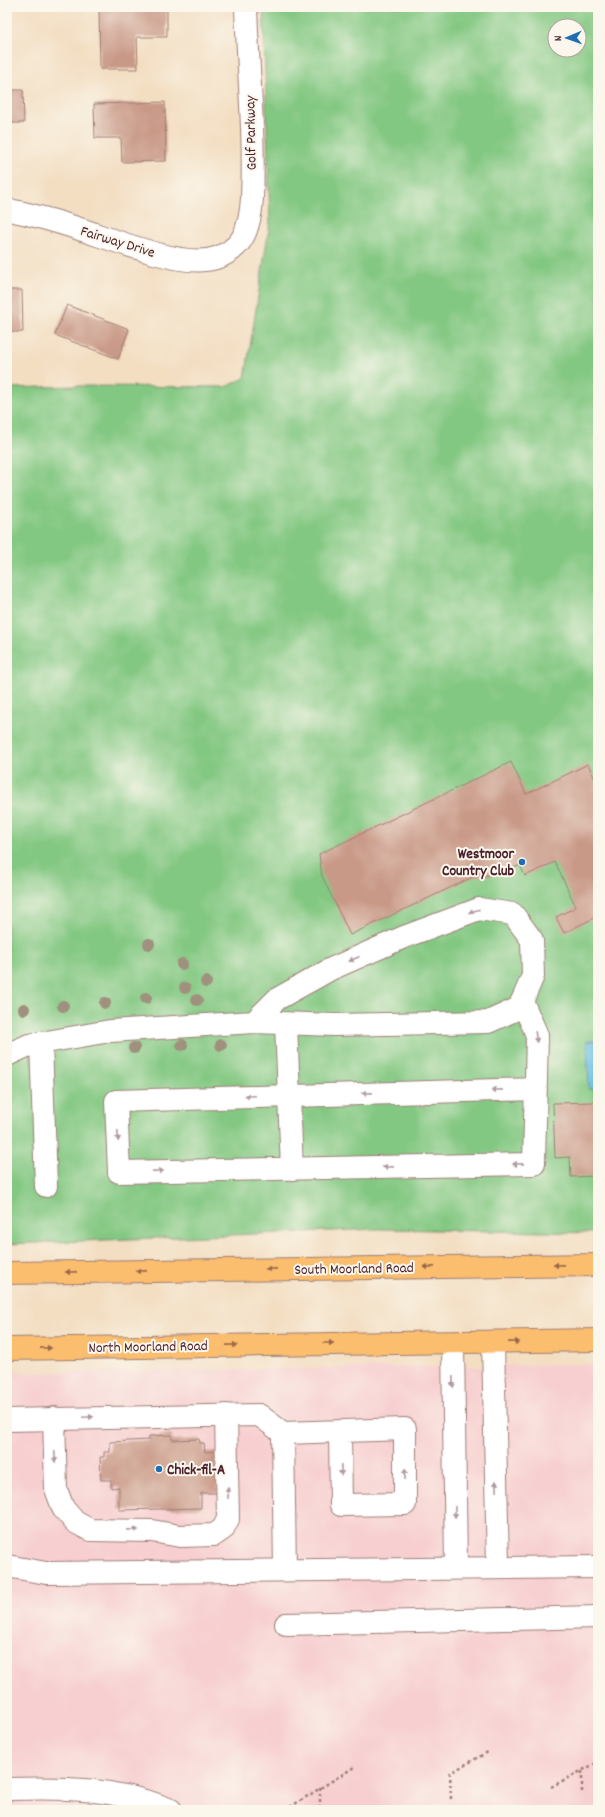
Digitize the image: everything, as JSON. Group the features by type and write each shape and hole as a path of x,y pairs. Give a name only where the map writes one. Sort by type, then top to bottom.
{"main road":[{"name":"South Moorland Road","path":"7,1273 598,1265"},
{"path":"453,1342 598,1340"},
{"name":"North Moorland Road","path":"7,1349 453,1342"}],"street":[{"name":"Golf Parkway","path":"229,251 236,246 244,234 252,199 251,122 246,7"},
{"name":"Fairway Drive","path":"7,210 54,221 158,254 184,260 205,261 221,257 229,251"},
{"path":"7,1055 29,1045 110,1031 254,1022 286,1024 488,1022 519,1008 533,976 532,940 512,914 479,909 404,937 331,969 277,999 254,1022"},
{"path":"522,1001 537,1035 536,1089 534,1164 119,1172 116,1101 536,1089"},
{"path":"286,1024 292,1169"},
{"path":"41,1043 46,1186"},
{"path":"453,1342 456,1568"},
{"path":"493,1342 498,1567"},
{"path":"54,1418 56,1489 63,1508 76,1522 90,1530 152,1531 180,1536 214,1535 223,1529 228,1519 226,1415"},
{"path":"7,1420 259,1415 283,1433 340,1431 405,1429 405,1504 341,1506 340,1431"},
{"path":"283,1433 285,1570"},
{"path":"7,1566 46,1573 598,1567"},
{"path":"286,1624 598,1616"},
{"path":"7,1789 95,1790 133,1796 171,1810"}],"path":[{"path":"451,1799 450,1773 488,1752"},
{"path":"551,1787 598,1762"},
{"path":"290,1807 356,1766"},
{"path":"582,1771 582,1794"},
{"path":"320,1788 320,1808"}],"shaded area":[{"path":"598,1364 598,1810 7,1810 7,1373"}],"green space":[{"name":"Westmoor Country Club","path":"263,7 598,7 598,1233 379,1229 7,1244 7,388 78,386 225,387 245,378 270,222"}],"water":[{"path":"587,1041 598,1041 598,1089 589,1089"}],"building":[{"path":"99,7 167,7 167,37 137,37 138,69 100,69"},
{"path":"7,90 23,90 24,123 7,123"},
{"path":"165,102 166,161 122,162 121,138 95,138 94,104"},
{"path":"7,290 22,290 23,332 9,332 9,348 7,348"},
{"path":"67,305 129,329 118,359 55,335"},
{"path":"511,762 526,794 588,764 598,786 598,916 564,933 556,917 576,907 555,862 525,876 520,865 502,874 473,877 350,935 322,876 319,854"},
{"path":"596,1102 596,1122 598,1122 598,1176 571,1177 570,1157 555,1158 553,1103"},
{"name":"Chick-fil-A","path":"172,1435 172,1440 199,1439 200,1443 204,1443 205,1452 216,1451 218,1493 201,1493 201,1508 119,1510 119,1487 111,1488 111,1480 101,1480 100,1457 104,1457 104,1452 110,1452 110,1442 149,1440 149,1436"}],"place":[{"name":"Westmoor Country Club","path":"522,862"},
{"name":"Chick-fil-A","path":"159,1469"}]}
